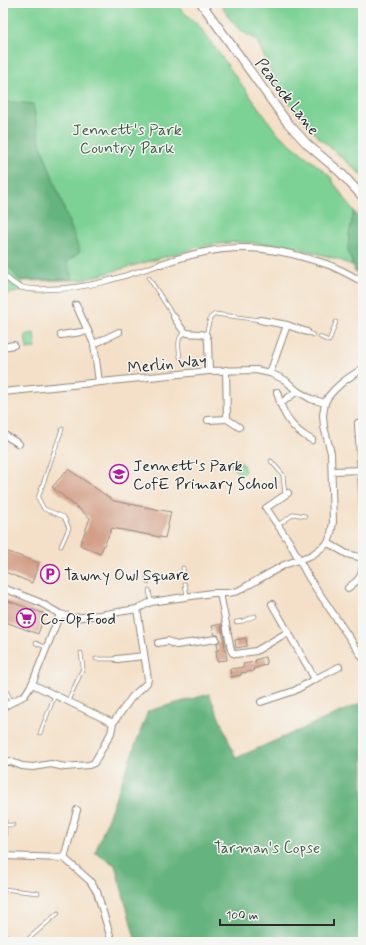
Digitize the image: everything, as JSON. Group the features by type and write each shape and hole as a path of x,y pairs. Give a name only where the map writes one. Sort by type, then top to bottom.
{"street":[{"name":"Peacock Lane","path":"201,3 287,122 307,144 325,158 363,197"},
{"path":"3,274 12,283 30,290 60,289 110,281 188,255 206,251 229,248 250,248 284,252 327,264 363,282"},
{"path":"76,305 94,344 99,382"},
{"path":"174,317 184,333 206,334 208,341 210,371"},
{"path":"260,320 287,325 310,333"},
{"path":"270,373 287,325"},
{"path":"61,335 88,331"},
{"path":"94,344 119,332"},
{"path":"3,347 14,345"},
{"path":"3,588 38,602 60,614 74,618 137,609 151,602 187,596 228,593 245,588 271,571 312,555 328,543 333,522 331,453 324,427 323,415 325,403 335,389 363,368"},
{"path":"226,370 227,419"},
{"name":"Merlin Way","path":"3,392 210,371 256,370 270,373 285,380 298,391 325,403"},
{"path":"280,404 298,391"},
{"path":"277,392 280,404 290,423 301,434 312,440"},
{"path":"208,420 227,419 239,427"},
{"path":"358,423 362,470 363,508"},
{"path":"3,434 19,444"},
{"path":"332,471 362,470"},
{"path":"287,494 266,508 299,559 309,578 363,658"},
{"path":"328,543 347,554 363,558"},
{"path":"348,588 359,580 363,566"},
{"path":"220,593 231,622 223,638"},
{"path":"272,604 315,679"},
{"path":"3,763 9,761 22,766 33,767 52,764 65,766 89,765 94,763 111,733 113,722 132,697 147,683 148,679 137,609"},
{"path":"3,708 25,695 32,684 60,614"},
{"path":"223,638 233,653 236,654 256,651 288,632"},
{"path":"158,643 168,641 176,645 223,638"},
{"path":"117,659 144,656"},
{"path":"261,702 294,691 339,667"},
{"path":"32,684 99,717 113,722"},
{"path":"64,858 77,810"},
{"path":"3,816 3,871"},
{"path":"4,856 64,858 90,881 97,892 112,942"},
{"path":"3,936 14,942"}],"lane":[{"path":"149,278 174,317"},
{"path":"206,334 210,318 215,314 260,320"},
{"path":"320,338 329,341 336,322"},
{"path":"180,357 179,340 181,335 184,333"},
{"path":"61,546 69,528 64,517 44,509 38,498 62,429"},
{"path":"271,462 283,475 287,494"},
{"path":"278,525 294,514 305,516"},
{"path":"183,568 184,576"},
{"path":"147,573 148,582"},
{"path":"185,584 187,596"},
{"path":"149,590 151,602"},
{"path":"231,622 243,621 255,616"},
{"path":"36,643 47,648"},
{"path":"68,701 83,668 81,653"},
{"path":"96,660 117,659"},
{"path":"3,684 12,702"},
{"path":"40,732 55,695"},
{"path":"3,825 13,825"},
{"path":"3,889 38,893"},
{"path":"24,942 58,913"}],"green space":[{"name":"Jennett's Park Country Park","path":"3,3 174,3 199,26 277,133 330,176 354,211 352,222 363,270 337,259 287,245 236,242 204,246 82,280 22,281 22,291 3,295"},
{"path":"220,3 363,3 363,176 317,136 282,95 256,39 243,32 234,24"},
{"path":"3,101 33,104 40,143 80,252 67,262 72,279 19,280 3,258"},
{"path":"354,211 363,225 363,277 355,272 348,250 349,234"},
{"path":"34,333 36,348 27,349 25,335"},
{"path":"236,459 243,464 245,472 240,476 230,463"},
{"name":"Tarman's Copse","path":"209,694 236,758 363,702 363,942 136,942 115,865 95,853 148,711"}],"building":[{"path":"68,469 114,501 171,512 165,538 112,528 100,554 80,545 90,518 52,487"},
{"path":"3,550 39,563 32,583 3,571"},
{"path":"3,599 45,614 38,634 3,621"},
{"path":"221,624 227,660 217,661 216,650 218,650 217,643 220,639 218,635 215,635 212,626"},
{"path":"246,638 247,646 236,648 235,640"},
{"path":"265,657 267,664 253,669 254,671 241,673 241,675 231,677 230,669 244,667 243,664 256,662 255,660"}],"place":[{"name":"Jennett's Park CofE Primary School","path":"119,474"},
{"name":"Tawny Owl Square","path":"50,574"},
{"name":"Co-Op Food","path":"26,618"}]}
